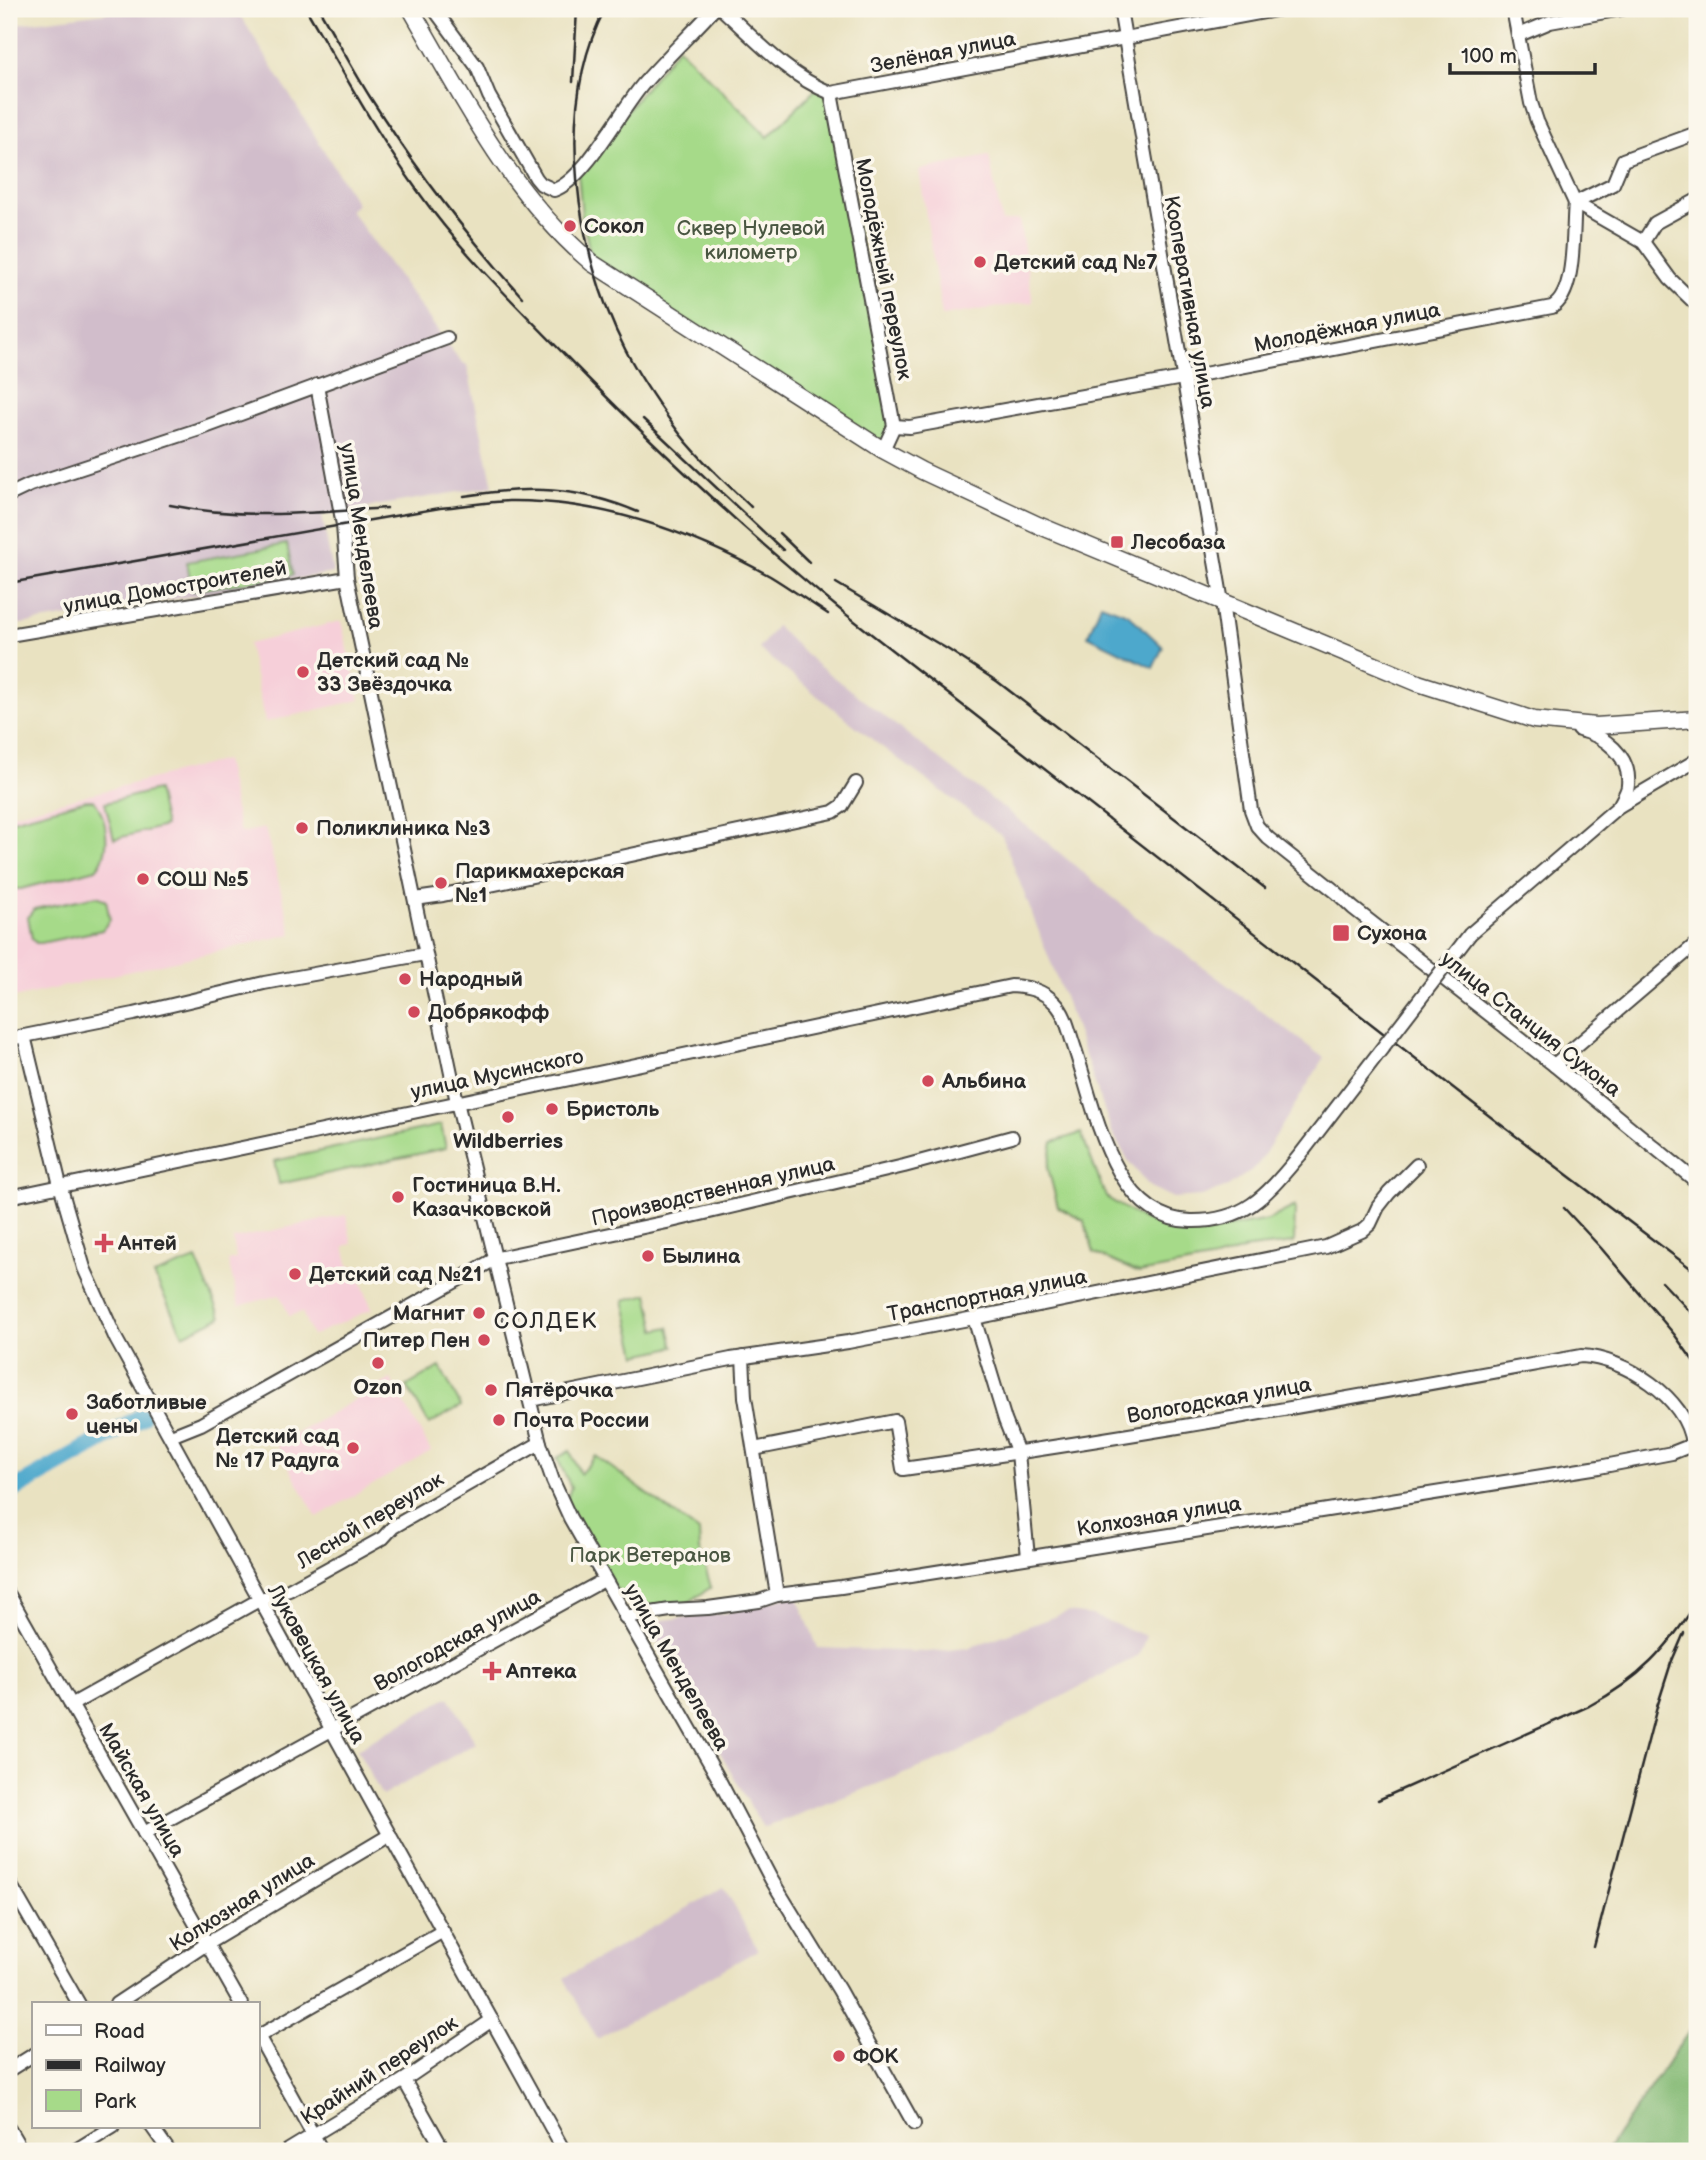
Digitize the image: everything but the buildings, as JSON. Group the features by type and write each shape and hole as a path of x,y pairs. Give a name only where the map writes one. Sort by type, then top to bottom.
{"main road":[{"path":"411,9 478,124 530,200 567,242 592,263 883,450 1038,525 1418,683 1534,720 1596,726 1697,719"}],"street":[{"path":"434,9 477,67 489,96 536,178 548,189 554,190 578,172 642,86 714,9"},
{"path":"722,9 775,57 817,88 831,93"},
{"name":"Кооперативная улица","path":"1120,9 1222,602"},
{"name":"Зелёная улица","path":"831,93 1281,9"},
{"path":"1513,9 1531,103 1575,203 1643,242 1670,279 1697,305"},
{"path":"1519,35 1550,22 1622,9"},
{"name":"Молодёжный переулок","path":"831,93 894,426"},
{"path":"1575,203 1613,184 1623,160 1697,134"},
{"path":"1643,242 1654,223 1697,200"},
{"name":"Молодёжная улица","path":"894,426 910,427 1183,378 1552,307 1561,300 1568,285 1575,203"},
{"path":"9,495 30,485 197,430 447,338"},
{"name":"улица Менделеева","path":"317,385 343,525 347,578 425,954 457,1102 540,1443 553,1481 570,1518 716,1774 771,1879 839,1990 914,2124"},
{"path":"883,450 894,426"},
{"name":"улица Домостроителей","path":"9,635 347,578"},
{"name":"улица Станция Сухона","path":"1222,602 1251,810 1257,826 1353,908 1554,1065 1697,1182"},
{"path":"1534,720 1589,732 1613,745 1624,764 1629,785 1619,806"},
{"path":"1619,806 1697,760"},
{"path":"415,899 834,812 849,798 856,783"},
{"name":"улица Мусинского","path":"9,1197 1011,986 1043,992 1056,1004 1069,1030 1102,1135 1116,1169 1133,1193 1155,1210 1184,1221 1212,1222 1243,1211 1269,1192 1470,933 1619,806"},
{"path":"1554,1065 1697,943"},
{"path":"9,1039 134,1014 264,983 425,954"},
{"name":"Луковецкая улица","path":"24,1036 60,1185 84,1268 116,1339 564,2151"},
{"name":"Производственная улица","path":"171,1436 201,1424 497,1258 667,1222 1012,1137"},
{"name":"Транспортная улица","path":"530,1399 743,1357 848,1342 974,1318 1326,1247 1362,1231 1370,1224 1389,1193 1417,1165"},
{"path":"974,1318 1017,1453 1028,1557"},
{"name":"Вологодская улица","path":"754,1449 895,1421 903,1469 1017,1453 1581,1356 1601,1359 1633,1371 1645,1379 1685,1419 1695,1443"},
{"path":"743,1357 745,1397 777,1595"},
{"name":"Лесной переулок","path":"71,1705 260,1600 289,1590 383,1538 393,1527 540,1443"},
{"name":"Колхозная улица","path":"625,1617 758,1601 777,1595 1599,1466 1672,1453 1695,1443"},
{"name":"Вологодская улица","path":"144,1833 604,1580"},
{"name":"Майская улица","path":"9,1595 240,2002"},
{"name":"Колхозная улица","path":"119,2002 208,1943 390,1835"},
{"path":"9,1882 78,2002"},
{"path":"259,2035 443,1931"},
{"name":"Крайний переулок","path":"286,2151 404,2080 492,2020"},
{"path":"259,2038 322,2151"},
{"path":"9,2070 32,2056"},
{"path":"404,2080 444,2151"},
{"path":"74,2151 111,2128"},
{"path":"153,2128 169,2151"},
{"path":"9,2129 22,2151"}],"shaded area":[{"path":"113,9 196,9 201,14 237,10 357,204 350,210 460,361 467,365 493,486 322,515 333,573 9,626 9,25 105,13"},
{"name":"Детский сад №7","path":"989,156 1002,222 1019,219 1033,302 942,316 919,170"},
{"name":"Детский сад № 33 Звёздочка","path":"341,621 360,700 265,722 248,644"},
{"path":"776,626 815,663 1037,834 1134,915 1324,1058 1257,1166 1228,1187 1201,1196 1173,1198 1150,1187 1129,1162 1112,1132 1069,1010 1002,836 878,744 759,649"},
{"name":"СОШ №5","path":"225,760 240,833 265,828 292,934 9,999 9,815"},
{"name":"Детский сад №21","path":"346,1215 352,1244 344,1246 349,1267 355,1266 372,1309 312,1336 302,1312 289,1316 280,1295 239,1306 228,1261 236,1259 233,1239"},
{"name":"Детский сад № 17 Радуга","path":"391,1379 431,1451 317,1517 276,1445"},
{"path":"796,1594 818,1648 927,1652 968,1648 1067,1612 1091,1615 1146,1636 1139,1655 953,1755 763,1828 646,1622 726,1613"},
{"path":"449,1697 476,1743 382,1796 357,1749"},
{"path":"724,1887 758,1950 597,2039 564,1978"}],"green space":[{"name":"Сквер Нулевой километр","path":"678,47 768,137 817,88 831,93 894,426 883,450 592,263 582,216 578,172"},
{"path":"287,544 293,575 192,591 187,562"},
{"path":"157,790 165,826 114,839 105,803"},
{"path":"94,800 105,826 106,845 96,869 21,889 9,889 9,821"},
{"path":"97,896 106,900 110,920 102,930 41,943 32,939 28,917 34,909"},
{"path":"441,1125 446,1148 279,1184 274,1161"},
{"path":"1081,1133 1106,1197 1144,1220 1188,1234 1268,1220 1295,1206 1294,1243 1249,1248 1215,1259 1139,1273 1094,1253 1084,1221 1058,1207 1048,1168 1053,1142"},
{"path":"196,1259 221,1317 183,1335 154,1275"},
{"path":"648,1294 656,1330 669,1327 674,1347 637,1355 624,1300"},
{"path":"440,1367 461,1406 429,1424 407,1386"},
{"name":"Парк Ветеранов","path":"570,1451 580,1474 596,1456 699,1532 700,1550 711,1587 679,1609 655,1612 615,1588 566,1502 571,1487 557,1458"},
{"path":"1697,2020 1697,2151 1606,2151"}],"water":[{"path":"1101,604 1128,614 1163,647 1153,668 1088,636"}],"waterway":[{"path":"9,1492 141,1417"}],"railway":[{"path":"306,9 387,146 451,234 599,390 735,520 843,612 1492,1118 1697,1273"},
{"path":"319,9 370,97 423,175 522,297"},
{"path":"573,82 577,9"},
{"path":"605,9 589,48 579,90 576,135 577,180 583,225 594,269 608,311 625,349 654,398 690,446 751,507"},
{"path":"643,419 783,550"},
{"path":"464,496 552,490 594,497 638,512"},
{"path":"9,583 440,508 509,501 543,502 611,513 677,533 770,576 828,614"},
{"path":"170,505 251,514 387,508"},
{"path":"779,533 809,562"},
{"path":"836,583 998,682 1265,888"},
{"path":"1564,1208 1674,1334 1697,1366"},
{"path":"1662,1282 1697,1319"},
{"path":"1378,1800 1607,1696 1651,1662 1697,1602"},
{"path":"1594,1947 1657,1707 1684,1633"}],"place":[{"name":"Сокол","path":"570,226"},
{"name":"Детский сад №7","path":"980,262"},
{"name":"Лесобаза","path":"1117,542"},
{"name":"Детский сад № 33 Звёздочка","path":"303,672"},
{"name":"Поликлиника №3","path":"302,828"},
{"name":"СОШ №5","path":"143,879"},
{"name":"Парикмахерская №1","path":"441,883"},
{"name":"Сухона","path":"1341,933"},
{"name":"Народный","path":"405,979"},
{"name":"Добрякофф","path":"414,1012"},
{"name":"Альбина","path":"928,1081"},
{"name":"Бристоль","path":"552,1109"},
{"name":"Wildberries","path":"508,1117"},
{"name":"Гостиница В.Н. Казачковской","path":"398,1197"},
{"name":"Антей","path":"104,1243"},
{"name":"Былина","path":"648,1256"},
{"name":"Детский сад №21","path":"295,1274"},
{"name":"Магнит","path":"479,1313"},
{"name":"Питер Пен","path":"484,1340"},
{"name":"Ozon","path":"378,1363"},
{"name":"Пятёрочка","path":"491,1390"},
{"name":"Заботливые цены","path":"72,1414"},
{"name":"Почта России","path":"499,1420"},
{"name":"Детский сад № 17 Радуга","path":"353,1448"},
{"name":"Аптека","path":"492,1671"},
{"name":"ФОК","path":"839,2056"}],"district":[{"name":"СОЛДЕК","path":"546,1320"}]}
